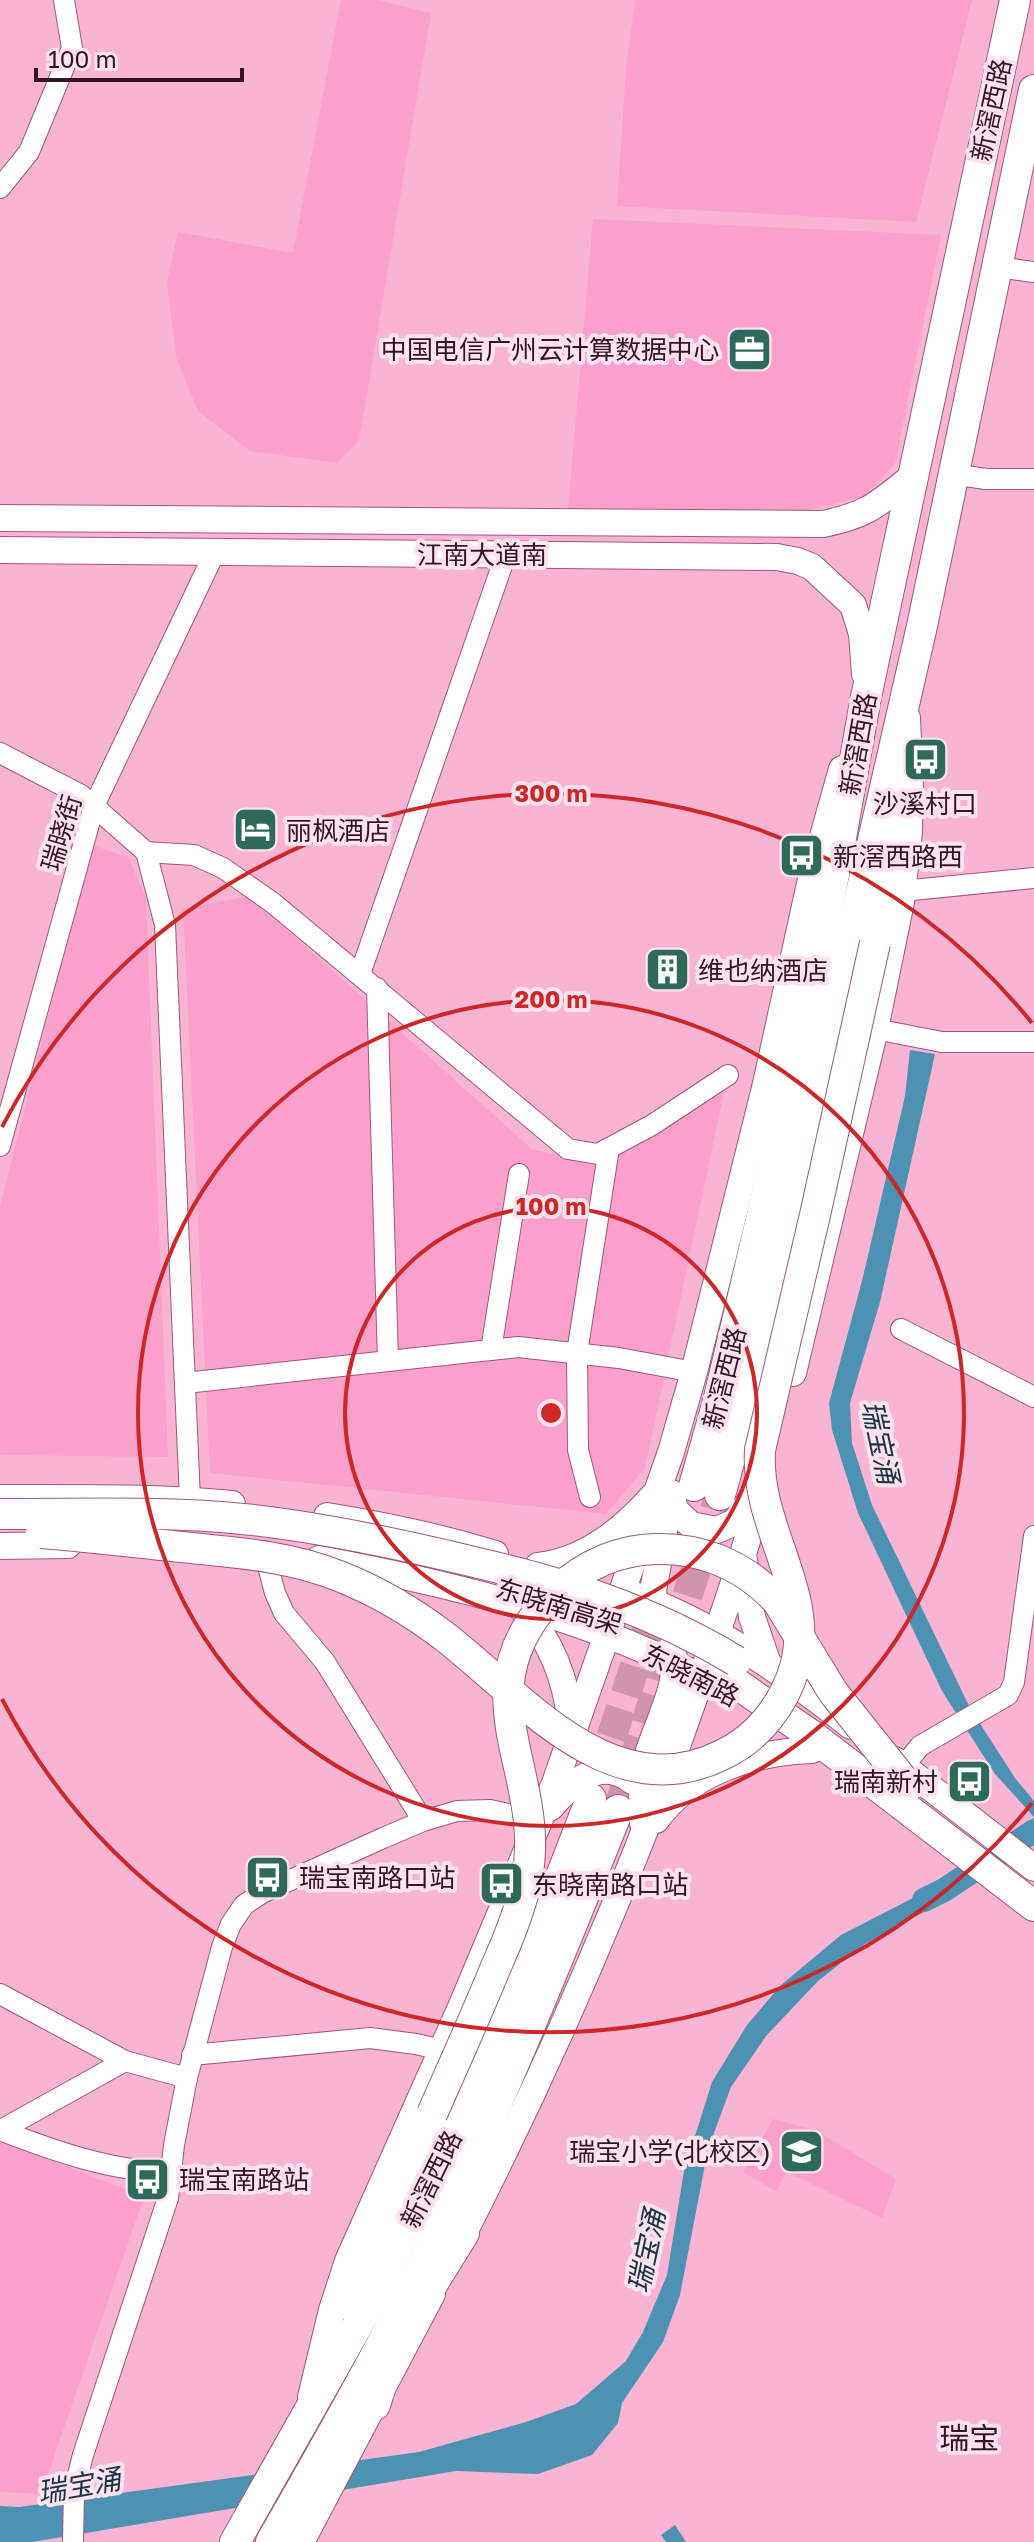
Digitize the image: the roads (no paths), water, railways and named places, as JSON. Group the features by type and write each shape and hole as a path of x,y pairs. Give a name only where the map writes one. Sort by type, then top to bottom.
{"highway":[{"name":"新滘西路","path":"686,1492 723,1383 789,1101 866,697 1015,0"},
{"name":"新滘西路","path":"686,1492 758,1355 792,1213 997,267 1030,130 1034,90"},
{"path":"41,1533 266,1556 305,1564 339,1576 399,1605 431,1626 557,1731 590,1750 624,1763 659,1769 696,1765 745,1742 767,1720 782,1698 795,1666 798,1648 796,1600 764,1503 760,1486 760,1450 875,943 898,810 905,697"},
{"name":"东晓南高架","path":"0,1514 207,1516 305,1526 426,1550 579,1589 646,1614 712,1647 796,1700 906,1776 1034,1884"},
{"name":"东晓南高架","path":"0,1533 191,1535 337,1550 524,1593 608,1619 697,1660 784,1715 1034,1906"},
{"path":"308,2411 366,2264 502,1954 527,1882 530,1817 508,1711 509,1681 518,1647 538,1610 569,1579 601,1561 636,1550 655,1548 696,1552 719,1559 766,1589 778,1602 833,1692 906,1776"},
{"name":"新滘西路","path":"271,2542 348,2431 530,2026 617,1801"},
{"name":"新滘西路","path":"235,2542 374,2296 460,2118 514,1997 617,1801"},
{"path":"348,2431 395,2341 442,2272 464,2233"},
{"path":"375,2405 419,2270"}],"main road":[{"name":"江南大道南","path":"0,518 823,524 869,511 912,477"},
{"name":"江南大道南","path":"0,550 777,557 798,561 820,573 853,605 862,634 866,697"},
{"path":"702,1677 669,1639 656,1612 653,1591 657,1564 686,1492 694,1372 765,1088 811,879 866,697"},
{"path":"306,2534 348,2431 375,2405 526,2105 644,1835 717,1633 765,1477 814,1289 875,1029 902,891 910,789 905,697"},
{"path":"686,1492 675,1510 691,1525 717,1530 735,1522 765,1477"},
{"path":"572,1734 567,1692 554,1656 539,1628 521,1607 533,1600 540,1589 542,1574 538,1566 568,1560 599,1543 635,1515 686,1492"},
{"path":"308,2411 332,2310 348,2261 539,1822 622,1591 686,1492"},
{"name":"东晓南路","path":"0,1498 190,1500 248,1505 368,1523 457,1542 622,1591 717,1633 768,1664 811,1695 906,1776 1034,1868"},
{"name":"东晓南路","path":"0,1546 168,1545 264,1551 397,1574 521,1607 606,1635 702,1677 756,1709 1034,1920"},
{"path":"743,1553 752,1617 768,1664"},
{"path":"617,1801 647,1757 672,1685 675,1664 673,1651 657,1628 622,1591"},
{"path":"644,1835 673,1799 726,1767 778,1751 812,1750"},
{"path":"539,1822 575,1782 598,1771 625,1775 617,1801"},
{"path":"617,1801 644,1835"}],"street":[{"path":"0,188 29,152 72,48 64,0"},
{"path":"997,267 1034,272"},
{"path":"952,474 986,479 1034,479"},
{"name":"瑞晓街","path":"0,1146 94,806 215,552"},
{"path":"360,974 506,554"},
{"path":"0,753 81,795 146,852 165,925 190,1500"},
{"path":"146,852 194,855 223,868 273,903 568,1149 598,1154 652,1125 728,1075"},
{"path":"902,891 1034,878"},
{"path":"377,988 388,1361"},
{"path":"875,1029 942,1042 1034,1042"},
{"path":"590,1497 578,1450 577,1353 609,1148"},
{"path":"491,1350 519,1174"},
{"path":"901,1329 1034,1397"},
{"path":"185,1383 518,1347 619,1358 694,1372"},
{"path":"906,1776 920,1746 1008,1695 1014,1682 1034,1536"},
{"path":"264,1551 275,1593 284,1613 325,1662 423,1821"},
{"path":"73,2542 74,2491 83,2455 168,2198 174,2145 192,2055 231,1924 244,1905 262,1893 423,1821 457,1811 490,1810 539,1822"},
{"path":"0,1994 125,2061 187,2078"},
{"path":"192,2055 370,2038 442,2050"},
{"path":"0,2130 125,2061"},
{"path":"0,2130 110,2165 147,2172 171,2172"}],"water":[{"path":"910,1050 935,1054 880,1302 850,1403 852,1443 872,1505 970,1708 1015,1778 1034,1801 1034,1817 995,1774 942,1691 858,1513 832,1430 829,1403 863,1277 905,1096"},
{"path":"1034,1817 1034,1834 1026,1828"},
{"path":"946,1881 959,1893 865,1944 818,1981 766,2036 731,2087 708,2149 680,2295 663,2342 622,2403 618,2423 592,2455 538,2474 456,2471 32,2542 0,2542 0,2506 19,2507 419,2452 526,2422 576,2404 626,2361 643,2332 667,2275 684,2171 712,2082 747,2025 781,1985 841,1935"},
{"path":"675,2525 686,2542 666,2542 661,2535"}],"waterway":[{"name":"瑞宝涌","path":"924,1900 1034,1831"}],"tunnel":[{"path":"618,1810 720,1495"},
{"path":"597,1780 659,1594"}],"place":[{"name":"中国电信广州云计算数据中心","path":"750,349"},
{"name":"沙溪村口","path":"925,760"},
{"name":"丽枫酒店","path":"255,830"},
{"name":"新滘西路西","path":"802,856"},
{"name":"维也纳酒店","path":"667,970"},
{"name":"瑞南新村","path":"969,1781"},
{"name":"瑞宝南路口站","path":"268,1877"},
{"name":"东晓南路口站","path":"501,1884"},
{"name":"瑞宝小学(北校区)","path":"802,2151"},
{"name":"瑞宝南路站","path":"148,2179"}],"district":[{"name":"瑞宝","path":"969,2438"}]}
